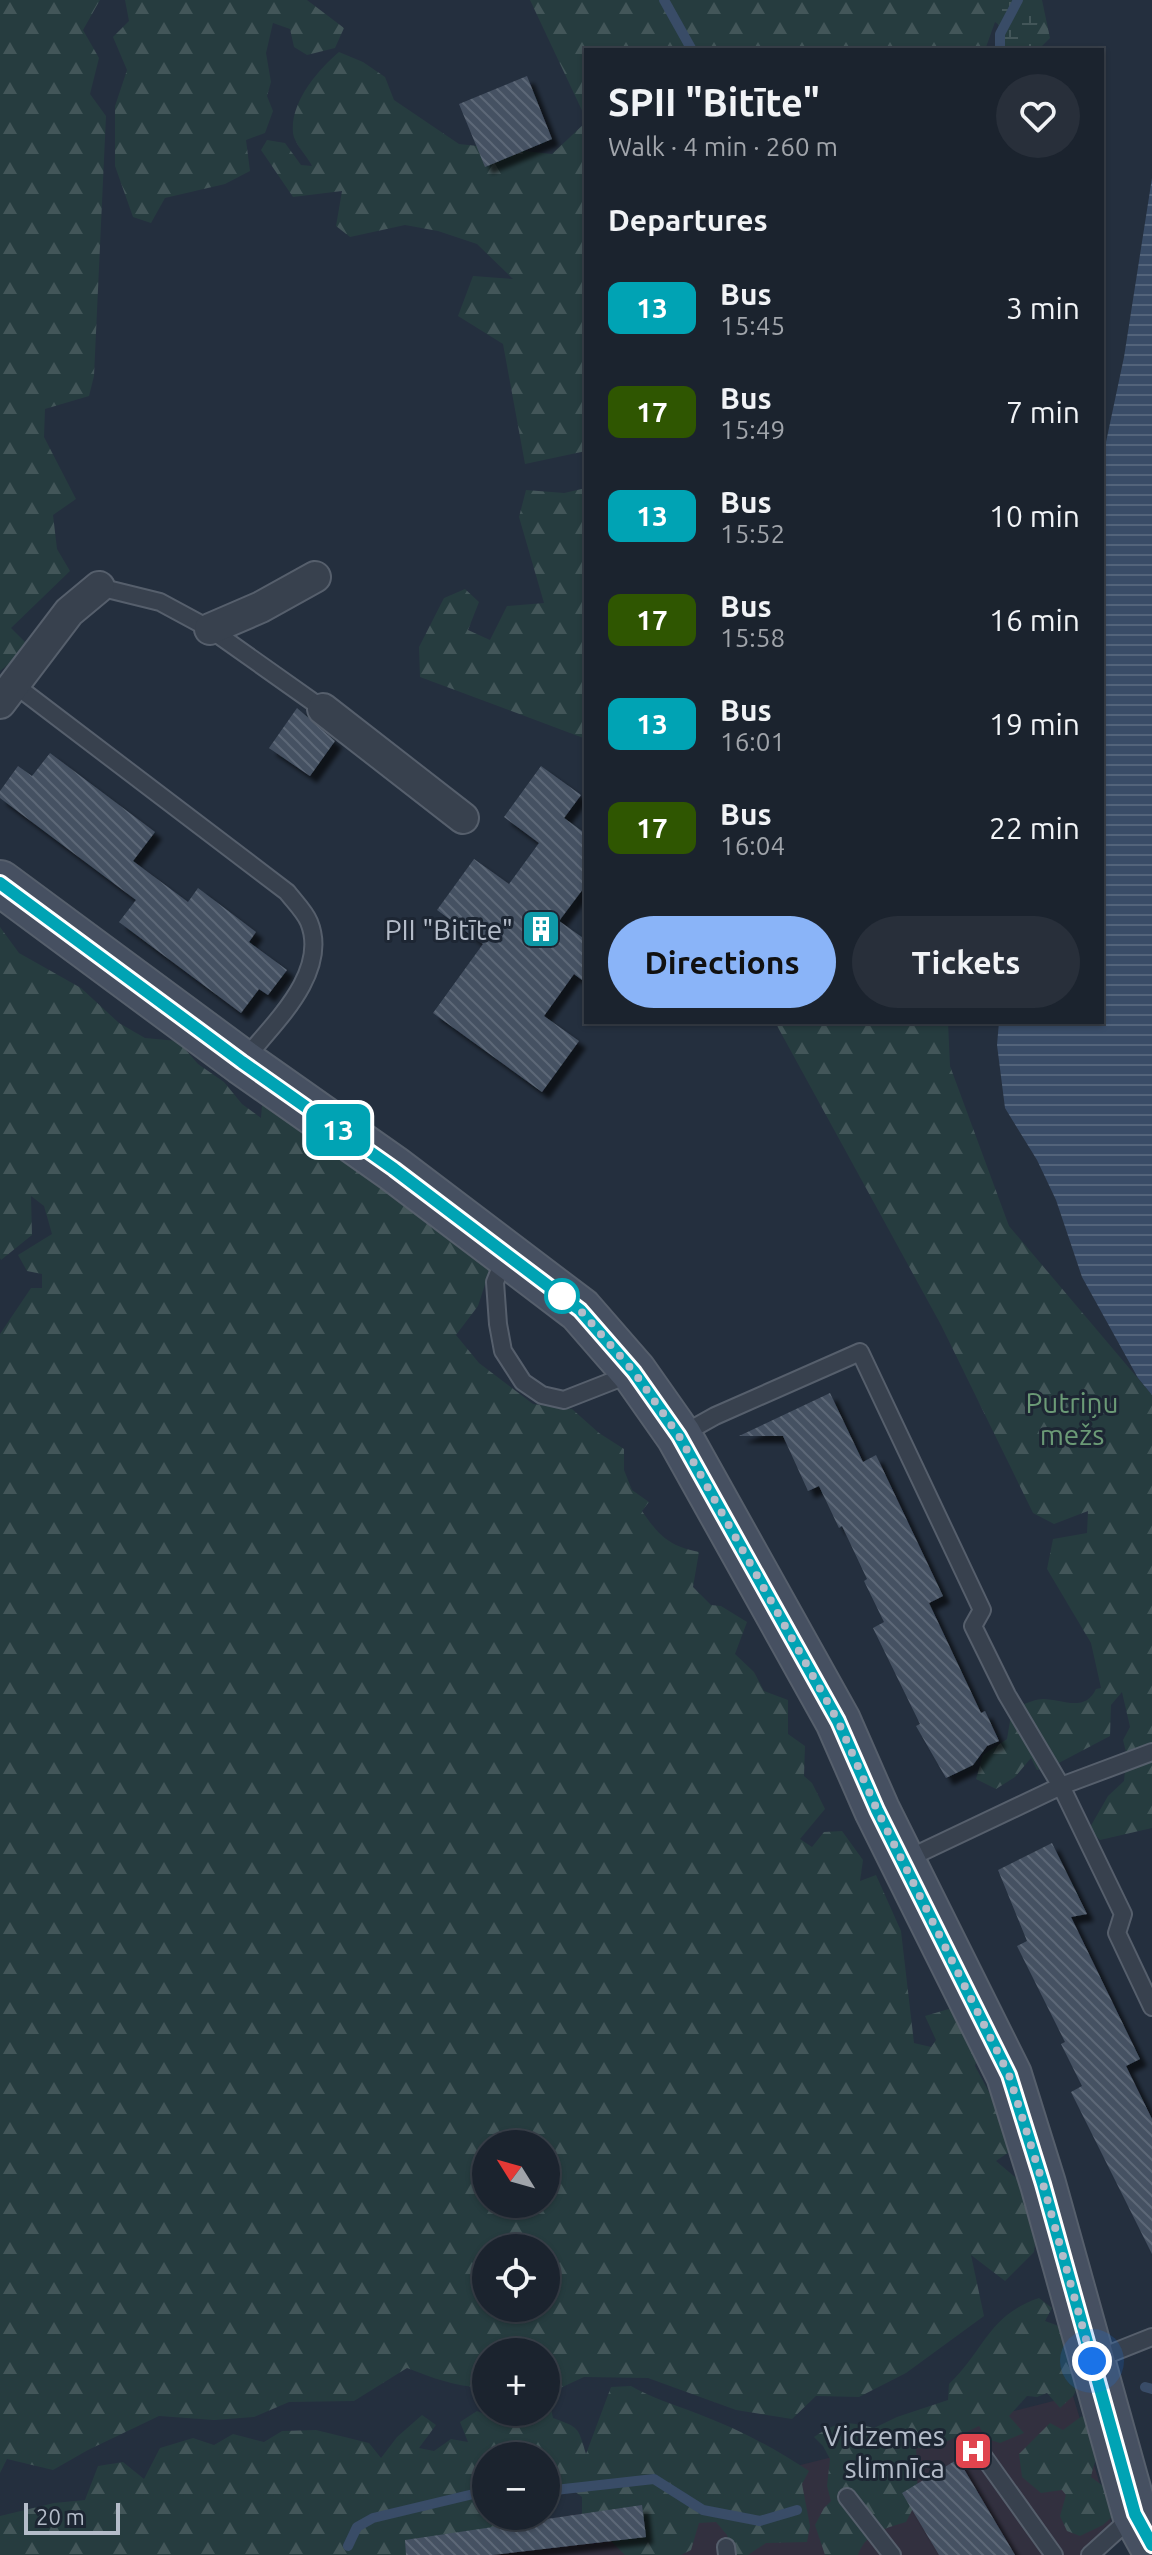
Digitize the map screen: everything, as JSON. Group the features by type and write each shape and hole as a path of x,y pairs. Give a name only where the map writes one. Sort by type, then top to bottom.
{"street":[{"path":"210,629 261,607 315,577"},
{"path":"7,694 69,612 99,587"},
{"path":"323,709 463,818"},
{"path":"0,883 242,1062 394,1169 580,1310 634,1372 679,1436 838,1721 877,1810 1009,2075 1144,2529"}],"lane":[{"path":"99,587 160,602 210,629 323,709"},
{"path":"7,694 287,892 309,922 315,950 311,968 294,999 242,1062"},
{"path":"506,1254 495,1282 498,1324 503,1351 523,1382 542,1395 564,1400 634,1372"},
{"path":"679,1436 715,1416 860,1352 982,1610 973,1626 1007,1695 1061,1786 1123,1914 1117,1933 1152,2007"},
{"path":"904,1860 1061,1786 1152,1752"},
{"path":"1092,2361 1152,2337"},
{"path":"979,2450 1054,2555"},
{"path":"847,2497 892,2555"},
{"path":"1090,2555 1144,2529"}],"shaded area":[{"name":"Vidzemes slimnīca","path":"1073,2396 1115,2534 1084,2555 394,2555 392,2542 473,2530 560,2530 560,2517 642,2505"}],"green space":[{"path":"0,0 100,0 83,30 99,58 90,94 106,116 94,376 89,396 45,409 44,437 76,499 53,515 57,549 70,571 11,628 30,647 0,671"},
{"path":"125,0 307,0 344,28 335,48 307,55 294,47 290,29 273,23 266,53 271,82 267,96 273,111 265,133 246,140 250,171 225,184 165,198 151,223 133,217 115,166 115,106 127,70 113,37 129,21"},
{"path":"530,0 1042,0 1050,38 1040,48 1031,48 995,22 986,48 584,48 584,115"},
{"path":"1002,0 1042,0 1032,48 995,48"},
{"path":"339,52 363,62 385,77 394,100 459,144 552,154 584,124 584,451 525,464 503,344 458,316 473,276 513,279 477,244 438,231 405,225 350,237 336,226 342,191 293,197 261,150 267,140 285,143 301,165 312,166 294,137 293,121 301,98"},
{"path":"584,488 584,738 420,677 419,647 444,598 465,589 479,602 468,630 490,640 507,606 544,603 519,517 526,490 564,493"},
{"path":"0,927 19,953 81,988 119,1023 145,1038 178,1041 198,1064 224,1082 242,1104 261,1118 263,1092 433,1215 446,1236 493,1260 478,1306 456,1335 479,1363 533,1404 572,1409 599,1433 624,1449 624,1470 632,1490 649,1502 642,1511 648,1520 672,1543 699,1552 693,1587 711,1605 721,1606 747,1622 735,1654 754,1672 764,1691 788,1700 788,1734 805,1746 804,1776 812,1783 825,1809 800,1839 812,1847 824,1832 842,1831 863,1860 860,1881 876,1875 901,1931 914,2043 931,2047 936,2040 925,2016 962,2005 981,2045 975,2066 1018,2146 996,2161 1027,2187 1037,2230 1034,2252 1005,2281 971,2255 984,2316 906,2373 859,2397 816,2396 792,2419 736,2410 648,2378 584,2377 560,2388 560,2338 472,2338 472,2386 436,2379 407,2368 354,2401 289,2402 254,2417 214,2420 159,2416 53,2470 7,2459 0,2473 0,1334 31,1288 42,1288 42,1274 27,1271 18,1255 52,1234 44,1206 31,1196 32,1235 1,1260"},
{"name":"Putriņu mežs","path":"776,1024 948,1024 950,1066 1009,1226 1152,1395 1152,1749 1143,1746 1126,1752 1123,1740 1130,1727 1122,1692 1111,1705 1110,1736 1055,1765 1037,1770 1031,1758 1015,1777 996,1789 976,1779 983,1755 1007,1739 1012,1709 1039,1699 1079,1703 1101,1688 1091,1643 1047,1569 1053,1539 1087,1533 1088,1511 1054,1524 1033,1513 941,1325"},
{"path":"1152,1759 1152,1828 1100,1840 1089,1829 1108,1796 1124,1781 1126,1760"},
{"path":"1039,2298 1052,2308 1045,2321 1075,2338 1084,2376 1073,2396 1060,2408 1047,2393 1037,2397 1027,2396 1009,2416 1024,2433 1000,2443 987,2439 979,2426 933,2448 916,2448 918,2499 906,2522 871,2536 858,2555 825,2555 815,2525 831,2501 827,2486 830,2459 814,2437 843,2424 874,2428 948,2400 949,2384 997,2324 1022,2305"},
{"path":"631,2386 711,2419 768,2446 809,2471 802,2484 810,2526 807,2542 766,2543 748,2555 733,2555 727,2535 716,2522 699,2523 691,2550 681,2555 625,2555 600,2530 582,2522 582,2497 565,2484 560,2489 560,2442 472,2442 472,2530 534,2530 532,2534 410,2555 0,2555 0,2516 54,2503 85,2500 98,2466 123,2462 144,2479 160,2448 193,2438 214,2445 233,2434 264,2442 282,2431 316,2430 369,2443 381,2458 397,2437 422,2415 436,2425 419,2448 434,2451 451,2439 468,2442 460,2422 472,2414 472,2426 560,2426 560,2421 577,2430 586,2454 611,2387"},
{"path":"1082,2416 1102,2434 1091,2477 1107,2489 1112,2517 1080,2536 1067,2531 1060,2516 1066,2495 1062,2490 1041,2493 1022,2477 1019,2454 1050,2423 1063,2430"}],"water":[{"path":"1152,178 1152,1395 1138,1378 1082,1277 1056,1200 1037,1160 1005,1108 997,1045 999,1024 1104,1024 1104,452 1124,357"}],"building":[{"path":"527,76 552,139 485,167 459,104"},
{"path":"297,708 335,741 310,776 269,748"},
{"path":"50,753 155,832 133,861 188,902 198,888 256,932 249,942 287,970 268,995 259,989 241,1013 119,922 136,900 0,798 0,791 18,766 32,776"},
{"name":"PII \"Bitīte\"","path":"541,766 581,795 564,818 584,833 584,888 559,921 584,939 584,982 574,974 544,1016 579,1041 542,1092 433,1013 483,944 437,910 474,859 509,884 539,843 504,817"},
{"path":"830,1393 863,1462 876,1455 943,1596 929,1603 981,1713 985,1711 999,1741 987,1746 973,1765 946,1778 916,1726 920,1724 873,1628 884,1622 842,1526 839,1528 819,1486 808,1491 783,1436 739,1436"},
{"path":"1052,1843 1087,1914 1071,1917 1140,2059 1126,2066 1152,2119 1152,2254 1071,2092 1082,2086 1061,2044 1065,2042 1017,1946 1027,1941 998,1870"},
{"path":"958,2459 1015,2555 939,2555 902,2493"},
{"path":"642,2505 646,2537 492,2555 406,2555 405,2540 473,2530 560,2530 560,2517"}],"waterway":[{"path":"664,0 691,48"},
{"path":"1000,48 1000,34 1018,0"},
{"path":"1145,2387 1152,2389"},
{"path":"560,2489 654,2479 703,2510 760,2521 797,2510"},
{"path":"348,2546 357,2527 373,2518 472,2494"}],"bus line":[{"name":"13","path":"0,883 242,1062 394,1169 580,1310 634,1372 679,1436 838,1721 877,1810 1009,2075 1043,2184 1135,2514 1152,2545"}],"place":[{"name":"PII \"Bitīte\"","path":"541,929"},
{"name":"Vidzemes slimnīca","path":"973,2451"}],"route":[{"path":"562,1296 555,1291 580,1310 634,1372 679,1436 838,1721 877,1810 1009,2075 1092,2361"}]}
